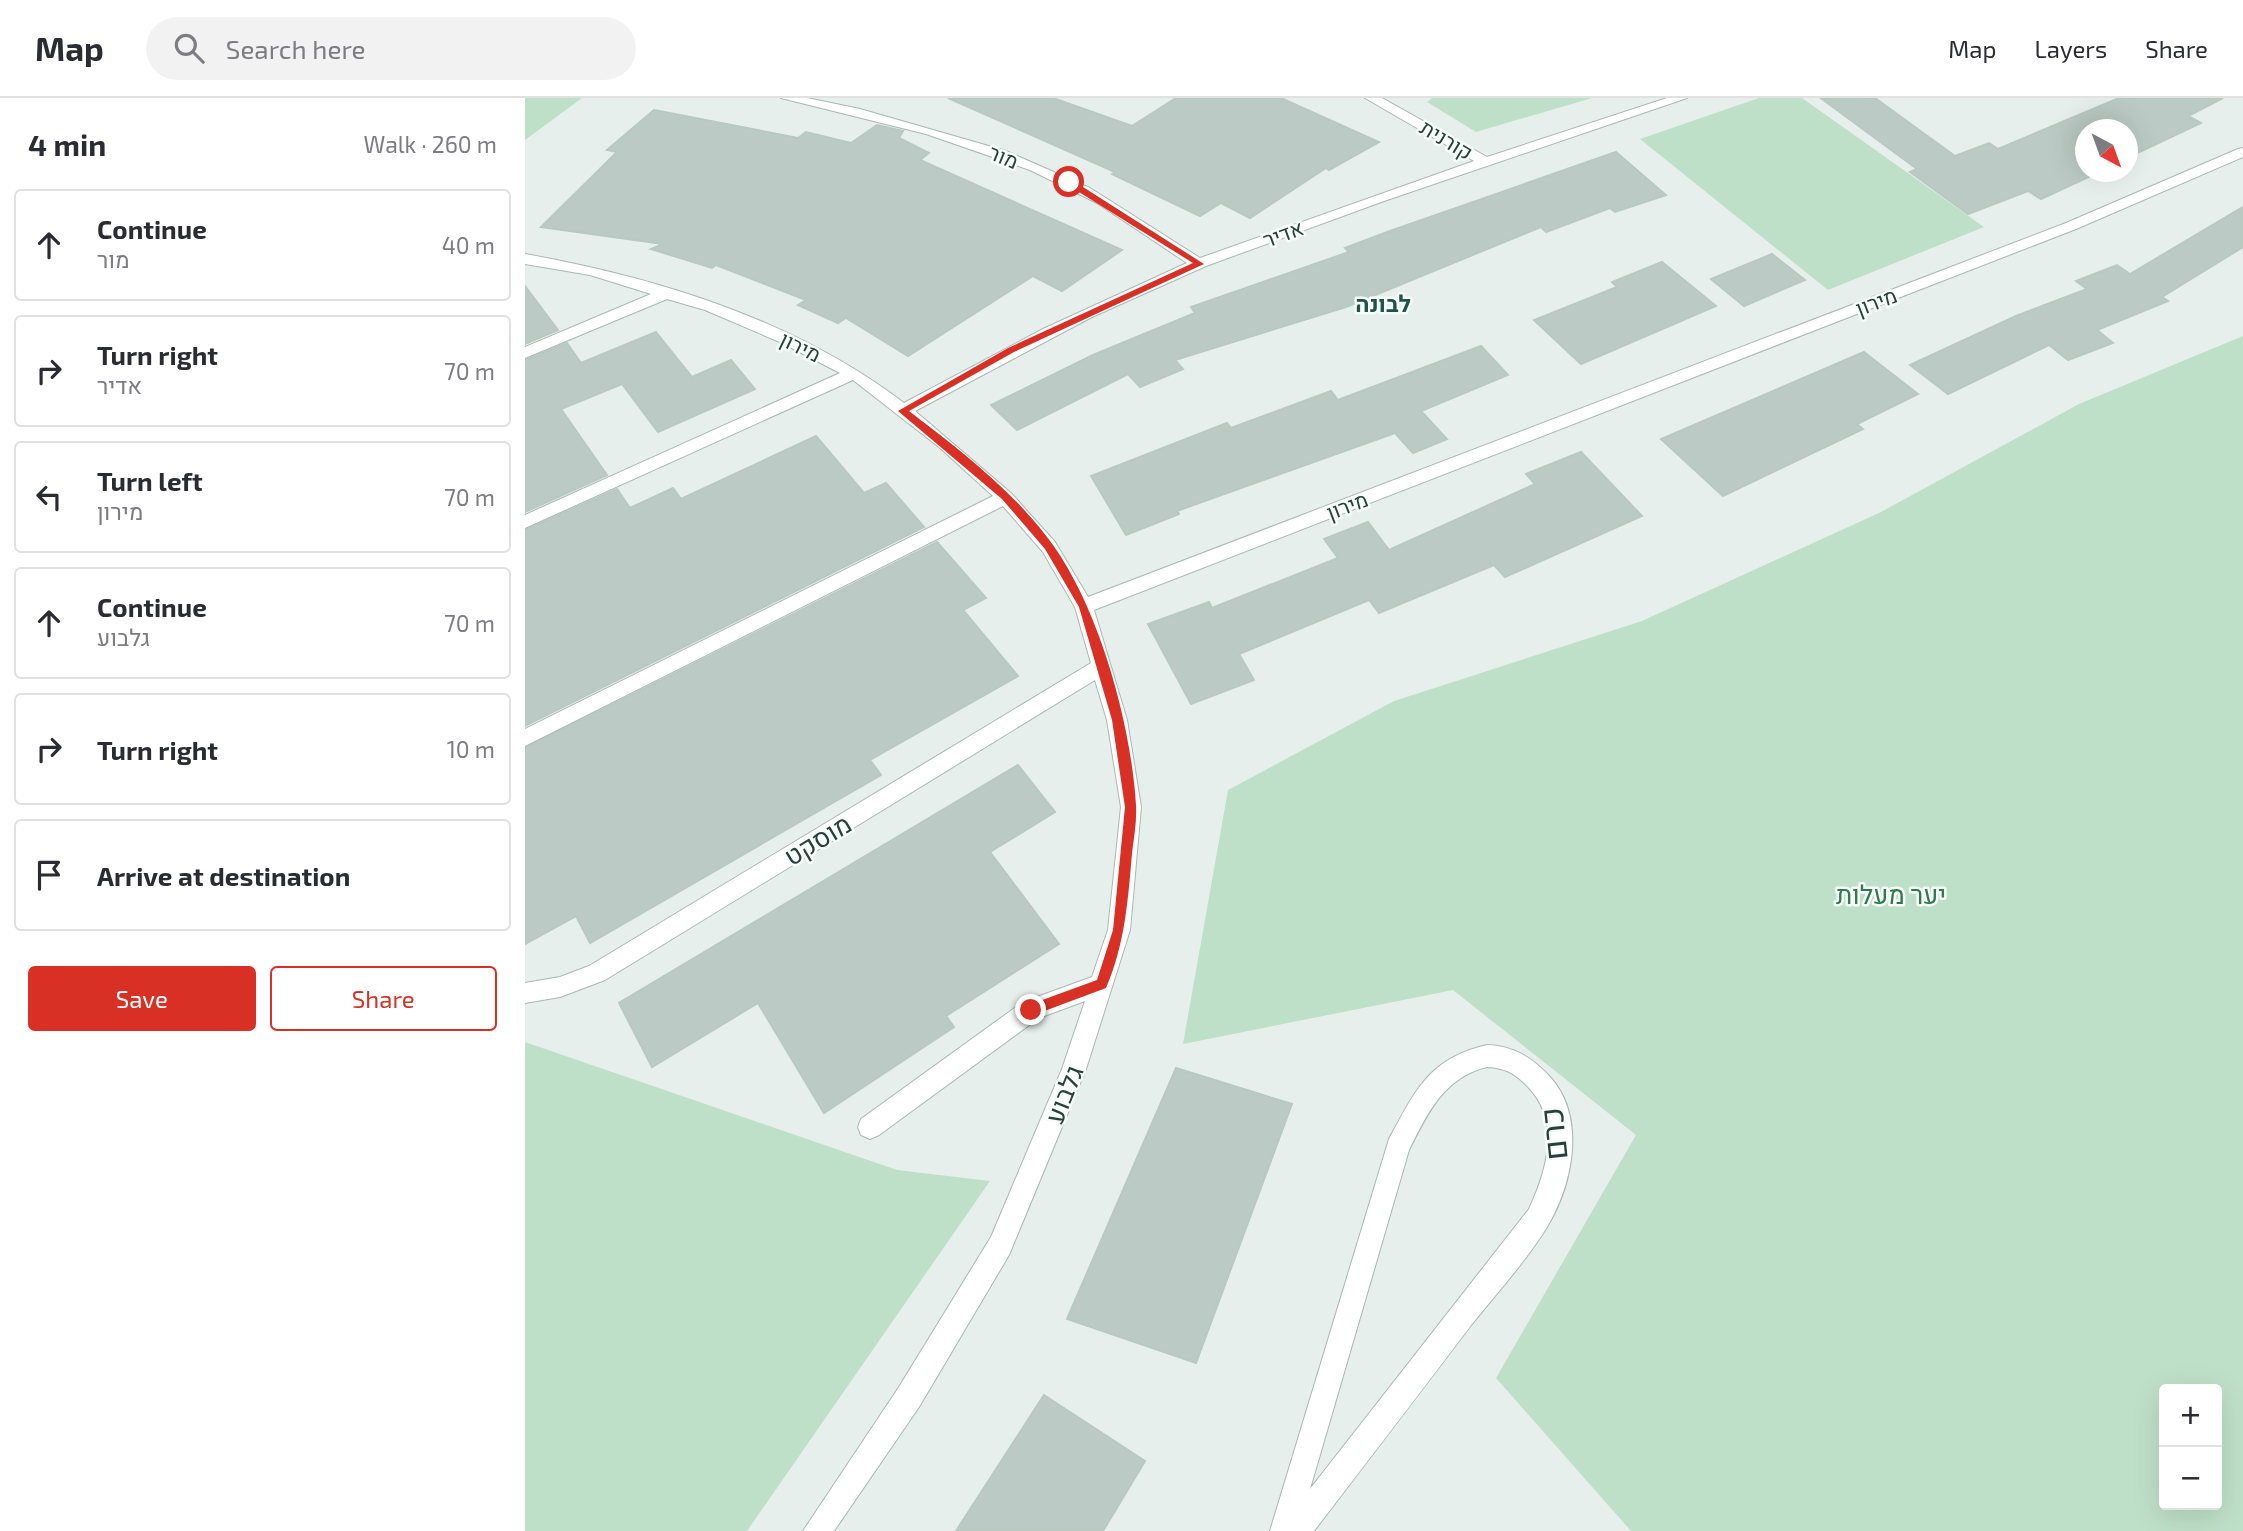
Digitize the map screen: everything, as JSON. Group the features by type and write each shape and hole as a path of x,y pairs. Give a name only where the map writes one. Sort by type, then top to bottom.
{"street":[{"name":"מור","path":"788,98 884,118 975,145 1057,177 1199,264"},
{"name":"קורנית","path":"1372,98 1485,162"},
{"name":"אדיר","path":"902,411 1011,350 1199,264 1485,162 1680,98"},
{"name":"מירון","path":"525,259 593,271 711,307 788,339 854,373 945,443 1005,497 1049,547 1084,606 2071,226 2243,152"},
{"path":"525,353 666,293"},
{"path":"525,522 854,373"},
{"path":"525,738 1005,497"},
{"name":"גלבוע","path":"817,1531 909,1396 1000,1246 1074,1069 1119,930 1131,807 1118,720 1084,606"},
{"name":"מוסקט","path":"525,993 561,987 597,973 1102,666"},
{"path":"870,1127 1031,1010 1102,984"},
{"name":"כרם","path":"1284,1531 1398,1147 1430,1089 1457,1066 1483,1055 1509,1056 1534,1076 1555,1102 1559,1136 1555,1181 1538,1218 1296,1531"}],"green space":[{"path":"525,98 582,98 525,140"},
{"path":"1432,98 1592,98 1476,132 1427,102"},
{"path":"1759,98 1802,98 1984,227 1828,290 1640,139"},
{"name":"יער מעלות","path":"2243,336 2243,1531 1631,1531 1496,1378 1636,1135 1453,990 1183,1044 1228,790 1394,701 1642,621 1881,512 2079,404"},
{"path":"525,1042 897,1170 990,1181 747,1531 525,1531"}],"building":[{"path":"948,98 1053,98 1132,126 1176,98 1281,98 1379,142 1329,170 1326,168 1250,218 1221,203 1200,216 1112,174 1115,172"},
{"path":"1875,98 1955,156 1989,143 1998,149 2119,98 2223,98 2188,116 2201,123 2138,153 2138,119 2075,119 2075,182 2078,182 2041,199 2028,191 1968,214 1910,172 1917,169 1822,99"},
{"path":"654,110 798,138 806,132 851,143 877,125 903,131 899,138 929,153 920,160 1122,250 1062,291 1033,276 908,356 846,318 838,323 798,305 806,300 716,265 712,268 651,249 663,244 541,227 617,152 607,150"},
{"path":"1616,152 1666,195 1615,212 1610,208 1546,232 1541,227 1346,307 1175,360 1183,369 1140,387 1128,374 1017,430 991,405 1093,355 1195,313 1191,307 1349,252 1345,248 1390,231"},
{"path":"2243,207 2243,247 2162,297 2168,301 2097,330 2113,343 2068,360 2049,345 1948,394 1910,365 2016,316 2087,289 2076,281 2117,265 2130,274"},
{"path":"1772,254 1805,280 1744,306 1711,279"},
{"path":"1662,262 1716,306 1581,364 1534,320 1617,287 1612,282"},
{"path":"525,286 558,330 525,344"},
{"path":"656,332 692,377 731,360 755,389 658,432 622,384 561,409 607,475 525,512 525,360 567,343 581,363"},
{"path":"1481,346 1508,375 1421,411 1447,439 1413,453 1395,433 1177,511 1179,514 1126,535 1091,476 1227,423 1231,428 1331,391 1338,400"},
{"path":"1864,352 1918,394 1857,424 1863,429 1723,496 1661,439"},
{"path":"816,436 864,493 886,483 924,527 525,726 525,530 617,489 630,508 673,488 681,499"},
{"path":"1581,452 1642,516 1505,577 1494,565 1379,613 1369,600 1239,654 1254,680 1191,704 1148,624 1209,602 1212,608 1338,558 1324,539 1368,522 1389,550 1535,484 1526,474"},
{"path":"937,542 986,598 963,610 1018,676 870,760 881,775 590,943 576,916 525,944 525,748"},
{"path":"1018,765 1055,812 990,852 1059,944 946,1016 954,1027 824,1113 758,1003 652,1067 619,1003"},
{"path":"1176,1068 1292,1104 1196,1363 1067,1319"},
{"path":"1044,1395 1145,1461 1103,1531 956,1531"}],"district":[{"name":"לבונה","path":"1383,303"}],"route":[{"path":"1031,1010 1102,984 1119,930 1131,807 1118,720 1084,606 1049,547 1005,497 945,443 902,411 1011,350 1101,306 1199,264 1069,182"}]}
